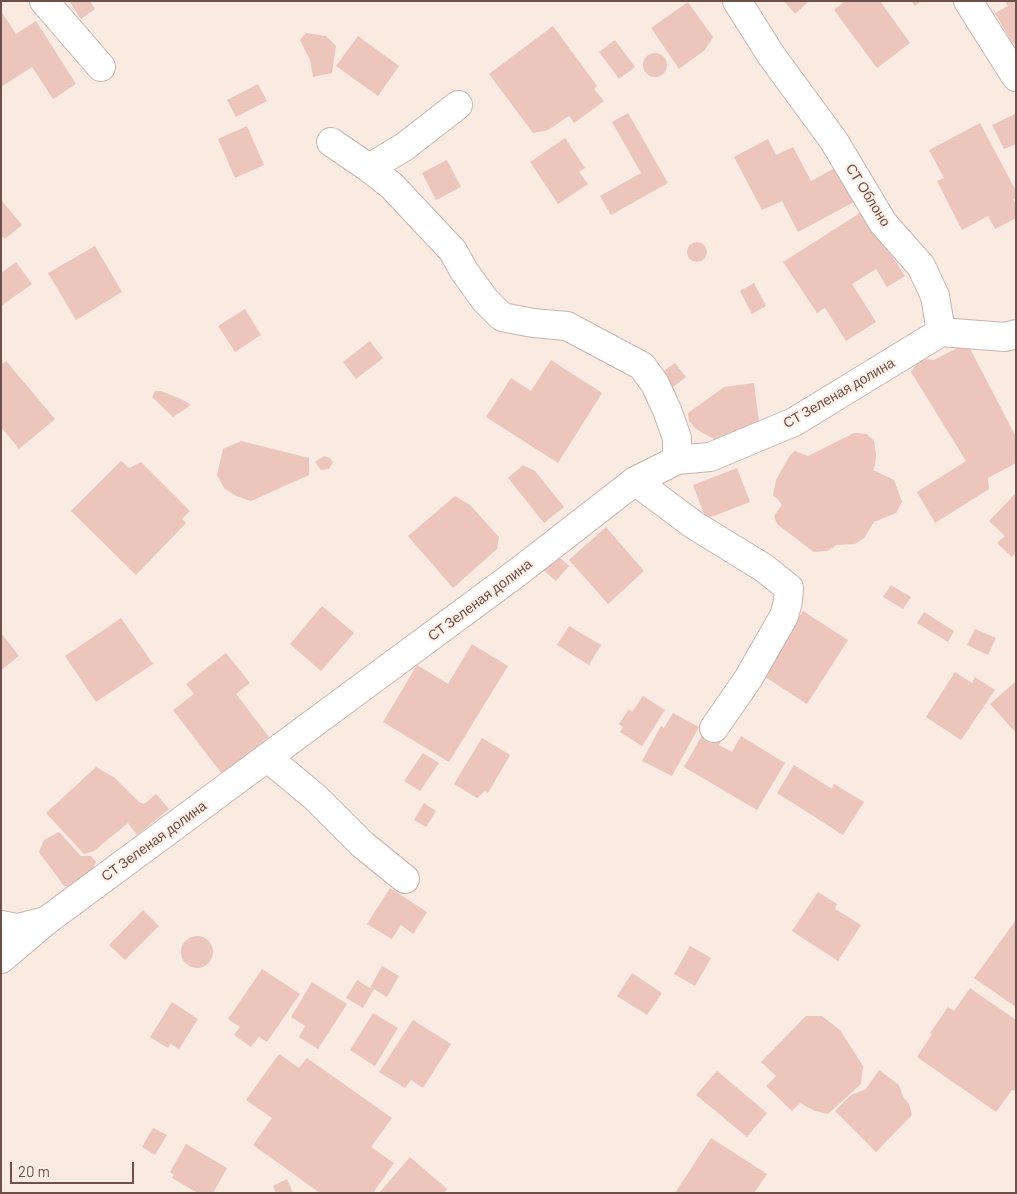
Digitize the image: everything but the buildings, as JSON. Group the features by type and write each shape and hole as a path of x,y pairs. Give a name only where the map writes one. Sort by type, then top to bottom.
{"street":[{"path":"44,1 101,68"},
{"name":"СТ Облоно","path":"738,1 771,55 834,141 883,223 921,266 935,296 941,332"},
{"path":"968,1 1016,77"},
{"path":"369,168 404,147 458,106"},
{"path":"331,142 392,186 453,251 464,272 485,300 502,317 534,323 567,326 642,366 655,384 667,410 677,438 678,460"},
{"path":"941,332 1005,337 1016,334"},
{"name":"СТ Зеленая долина","path":"1,959 46,921 518,572 635,481 678,460 710,457 794,422 941,332"},
{"path":"635,481 694,525 764,568 789,588 784,616 748,679 714,728"},
{"path":"268,758 316,798 362,844 406,879"},
{"name":"СТ Зеленая долина","path":"1,924 18,928 46,921"}]}
